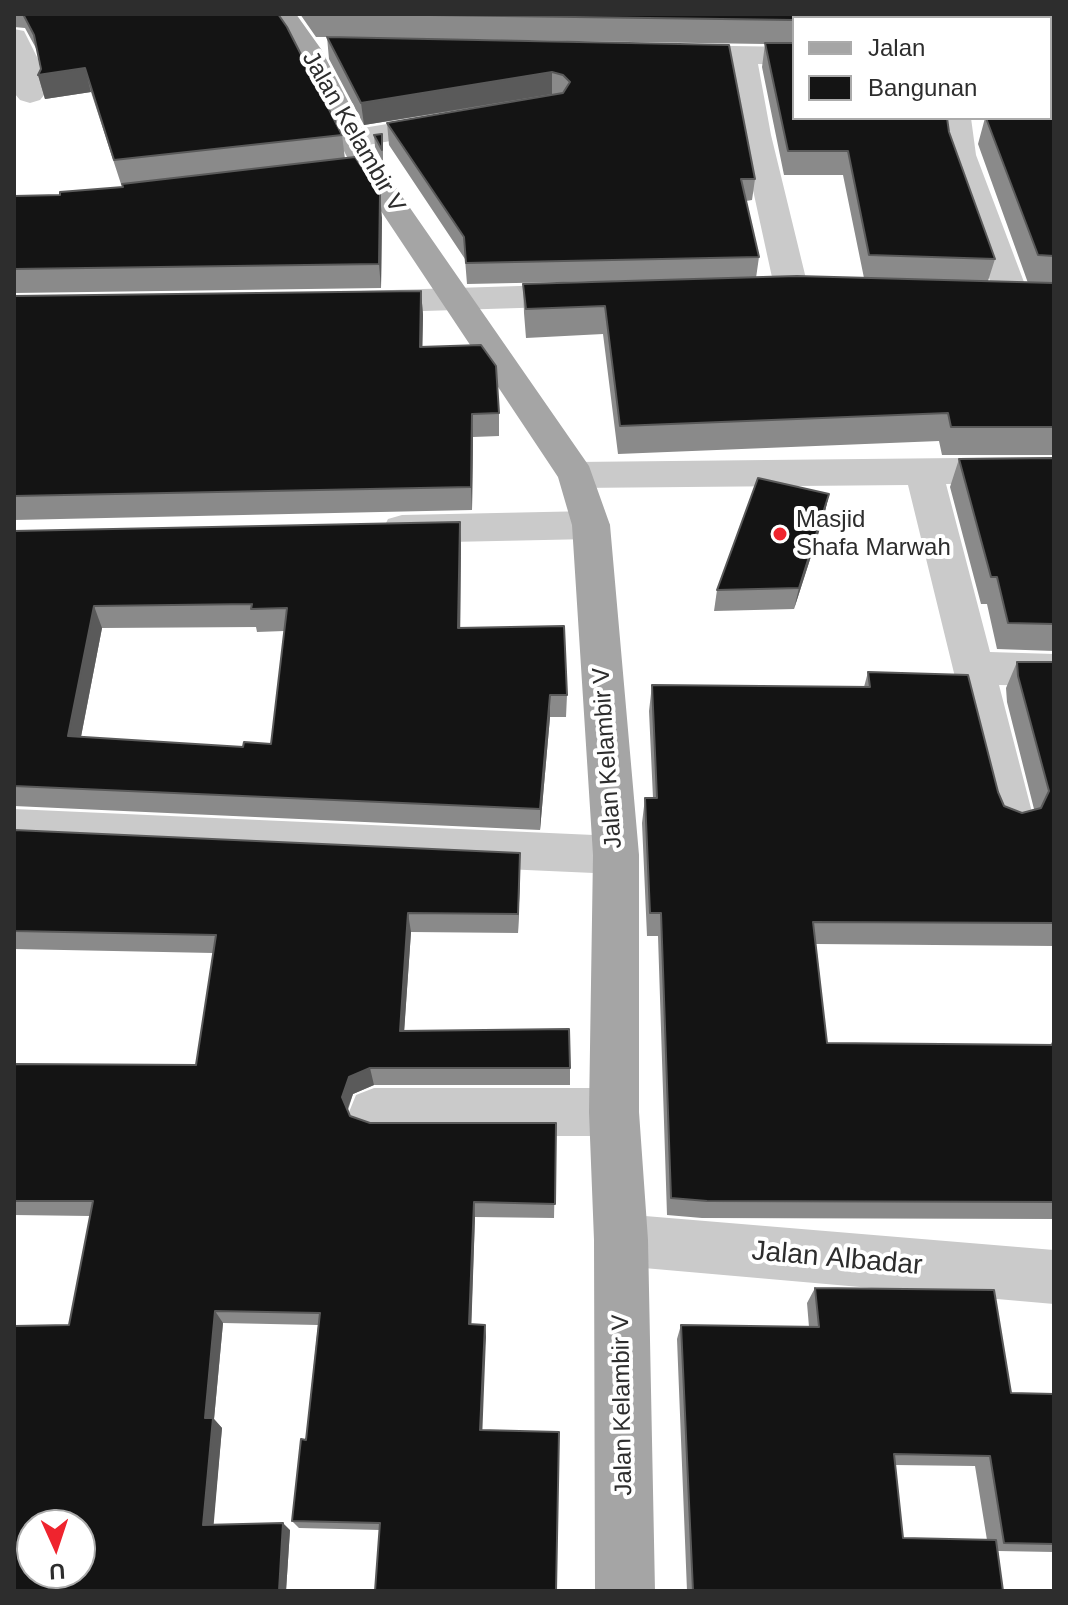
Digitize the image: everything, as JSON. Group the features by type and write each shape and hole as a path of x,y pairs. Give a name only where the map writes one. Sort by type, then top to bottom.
{"main road":[{"name":"Jalan Kelambir V","path":"282,14 322,49 352,160 457,301 576,475 591,525 616,855 614,1112 621,1240 625,1591"}],"street":[{"path":"14,37 24,59 30,94"},
{"path":"652,53 792,56"},
{"path":"742,55 756,135 793,292"},
{"path":"352,160 475,118"},
{"path":"956,120 961,155 1012,298"},
{"path":"330,303 609,295"},
{"path":"576,475 1054,470"},
{"path":"924,472 1011,816"},
{"path":"373,530 591,525"},
{"path":"973,668 1054,670"},
{"path":"14,828 616,855"},
{"path":"374,1112 614,1112"},
{"name":"Jalan Albadar","path":"621,1240 1054,1277"}],"building":[{"path":"23,14 278,14 342,135 114,160 85,68 38,75 41,69 34,35"},
{"path":"357,14 1054,14 1054,18 792,16 792,20"},
{"path":"327,37 729,45 755,179 741,179 759,257 466,263 464,237 387,123 563,93 570,82 563,75 552,72 361,103"},
{"path":"765,43 792,43 792,120 947,120 995,259 869,255 848,151 788,151"},
{"path":"1054,114 1054,256 1038,255 987,120 1052,120"},
{"path":"382,134 382,150 374,135"},
{"path":"355,157 380,194 379,264 14,269 14,196 60,195 60,192 123,187 122,184"},
{"path":"797,276 1054,283 1054,427 951,427 948,413 620,426 605,306 526,309 523,284"},
{"path":"421,291 420,347 481,345 496,366 499,413 472,414 471,487 14,496 14,296"},
{"path":"1054,458 1054,624 1008,623 997,577 991,577 959,459"},
{"path":"758,478 829,494 799,588 717,590"},
{"path":"460,522 458,628 564,626 567,695 550,695 540,809 14,786 14,531","holes":["252,604 251,609 287,608 271,744 244,742 243,747 68,736 94,606"]},
{"path":"1017,662 1054,662 1054,923 813,922 827,1043 1054,1045 1054,1202 707,1201 671,1198 661,913 650,913 645,798 657,798 652,685 870,687 868,672 968,675 998,792 1004,806 1022,813 1041,808 1049,791 1018,676"},
{"path":"14,830 520,853 518,914 408,913 400,1031 569,1029 570,1068 370,1068 349,1077 342,1097 350,1116 370,1123 556,1123 555,1204 474,1202 469,1324 485,1325 480,1430 559,1432 556,1591 375,1591 380,1523 292,1521 301,1439 306,1440 320,1313 215,1311 205,1418 213,1418 203,1525 283,1523 279,1591 14,1591 14,1326 69,1325 93,1201 14,1201 14,1064 196,1065 216,935 14,931"},
{"path":"815,1288 994,1290 1011,1393 1054,1394 1054,1544 1004,1543 990,1456 894,1454 903,1538 996,1540 1003,1591 693,1591 681,1325 819,1327"}],"place":[{"name":"Masjid Shafa Marwah","path":"780,534"}]}
